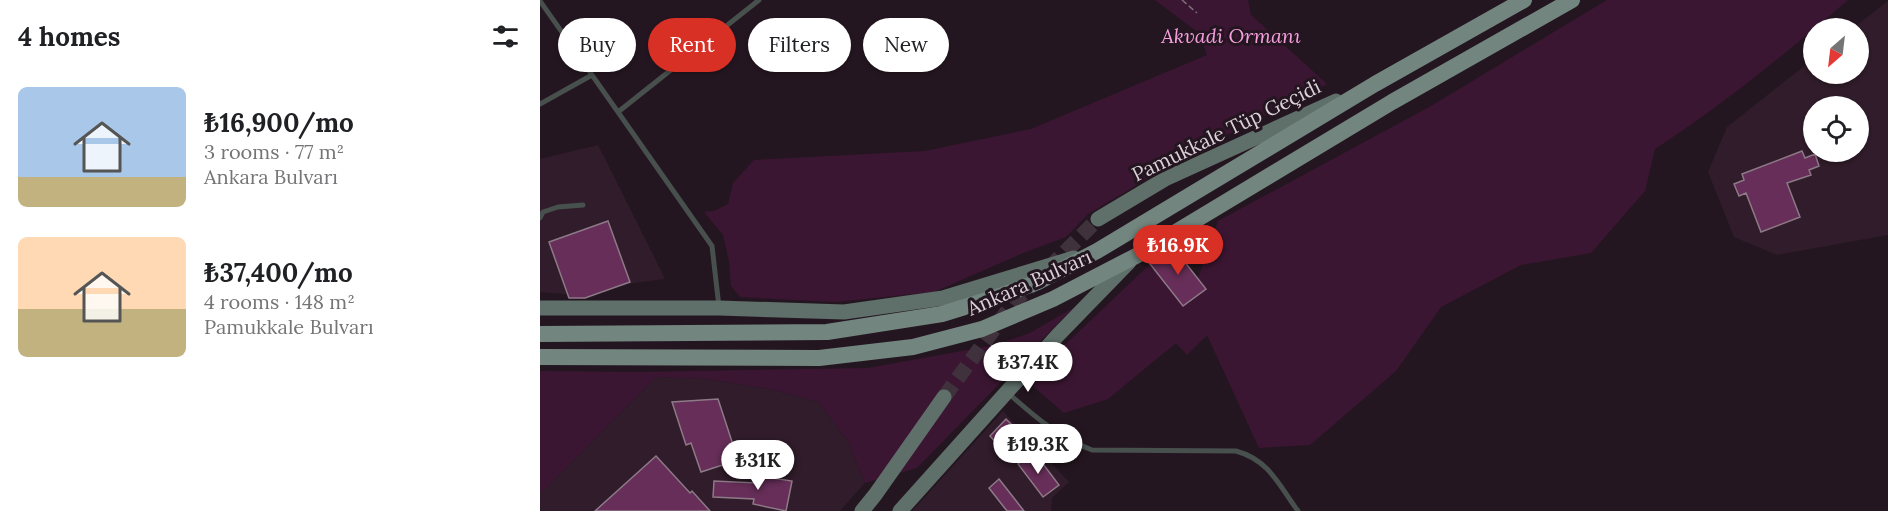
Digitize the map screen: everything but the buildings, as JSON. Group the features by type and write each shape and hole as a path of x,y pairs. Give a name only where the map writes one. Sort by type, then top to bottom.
{"main road":[{"name":"Ankara Bulvarı","path":"540,334 838,330 942,314 1038,282 1097,251 1374,84 1524,0"},
{"name":"Ankara Bulvarı","path":"540,357 819,358 913,347 982,329 1053,299 1136,256 1392,102 1572,0"},
{"name":"Pamukkale Tüp Geçidi","path":"1098,219 1165,179 1374,84"},
{"path":"540,308 719,308 844,312 943,298 1097,251"},
{"path":"900,511 1058,335 1136,256"},
{"path":"861,511 875,495 944,397"}],"lane":[{"path":"618,112 759,0"},
{"path":"540,1 712,246 719,308"},
{"path":"540,104 592,75"},
{"path":"540,218 543,212 558,207 583,205"},
{"path":"1006,392 1056,432 1092,450 1236,451 1252,455 1267,467 1298,511"}],"path":[{"path":"1182,0 1197,13"}],"shaded area":[{"path":"1888,1 1888,235 1777,255 1734,237 1708,172 1727,127 1803,67 1803,84 1869,84 1869,18 1866,18"},
{"path":"598,145 665,279 573,295 540,292 540,159"},
{"path":"656,377 706,379 770,389 818,402 848,441 865,483 840,511 540,511 540,494"},
{"path":"1003,411 1069,482 1052,498 1051,511 912,511"}],"green space":[{"name":"Akvadi Ormanı","path":"1155,0 1248,0 1251,15 1327,84 1189,154 1088,214 1066,237 934,292 835,302 740,297 731,286 729,261 723,235 704,212 714,211 728,204 733,183 754,160 925,151 1031,129 1207,55 1200,34"},
{"path":"1607,0 1848,0 1826,18 1803,18 1803,37 1730,96 1655,149 1645,191 1591,253 1521,265 1441,307 1396,371 1310,445 1259,448 1207,335 1187,355 1176,343 1108,399 1064,413 1027,381 1149,265 1189,304 1218,221 1431,106"},
{"path":"1073,308 917,468 865,483 848,441 818,402 770,389 706,379 656,377 540,494 540,371 637,372 868,368 995,345 1030,333"}],"tunnel":[{"path":"1049,268 1098,219"},
{"path":"944,397 1014,302 1032,285"}]}
